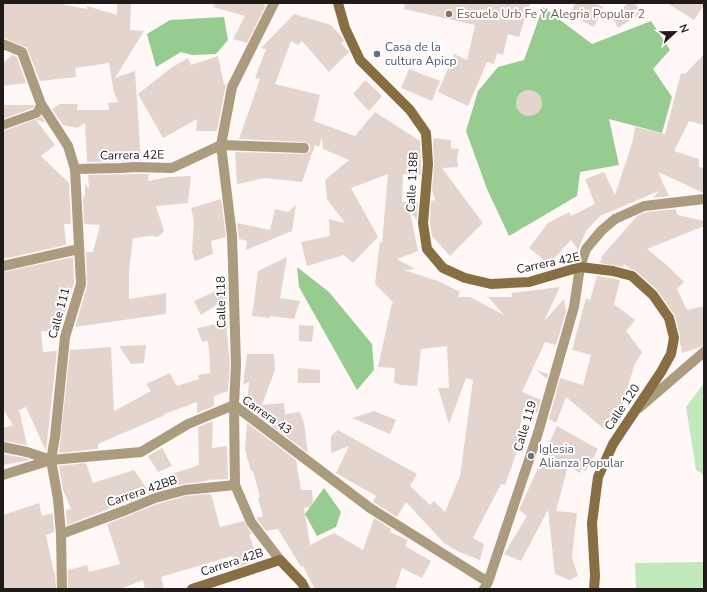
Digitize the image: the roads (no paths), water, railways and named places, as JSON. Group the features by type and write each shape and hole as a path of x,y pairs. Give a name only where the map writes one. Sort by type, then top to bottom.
{"street":[{"name":"Calle 118","path":"274,3 232,87 221,145 232,236 236,365 234,405 235,485 252,522 280,560 302,583 305,589"},
{"name":"Calle 118B","path":"338,3 345,28 360,60 410,110 426,133 428,164 423,223 427,249"},
{"name":"Calle 111","path":"3,44 22,52 41,104 68,146 75,169 81,284 65,337 55,437 51,460 58,499 61,534 62,589"},
{"name":"Carrera 42E","path":"75,169 135,167 172,168 221,145 304,148"},
{"name":"Calle 119","path":"486,586 538,433 574,308 580,267 586,249 601,231 615,219 644,206 704,199"},
{"path":"3,266 79,249"},
{"name":"Carrera 42E","path":"427,249 443,268 465,278 491,284 529,282 580,267 613,271 632,276 654,295 669,318 674,338"},
{"name":"Calle 120","path":"594,589 595,576 592,523 598,477 613,444 661,372 671,354 674,338"},
{"path":"631,416 704,352"},
{"name":"Carrera 43","path":"3,475 51,460 141,452 188,424 234,405 370,508 486,586"},
{"path":"3,447 28,452 51,460"},
{"name":"Carrera 42BB","path":"61,534 155,498 184,490 235,485"},
{"name":"Carrera 42B","path":"192,589 280,560"}],"lane":[{"path":"3,125 37,113 41,104"}],"place":[{"name":"Escuela Urb Fe Y Alegria Popular 2","path":"449,14"},
{"name":"Casa de la cultura Apicp","path":"377,54"},
{"name":"Iglesia Alianza Popular","path":"531,456"}]}
